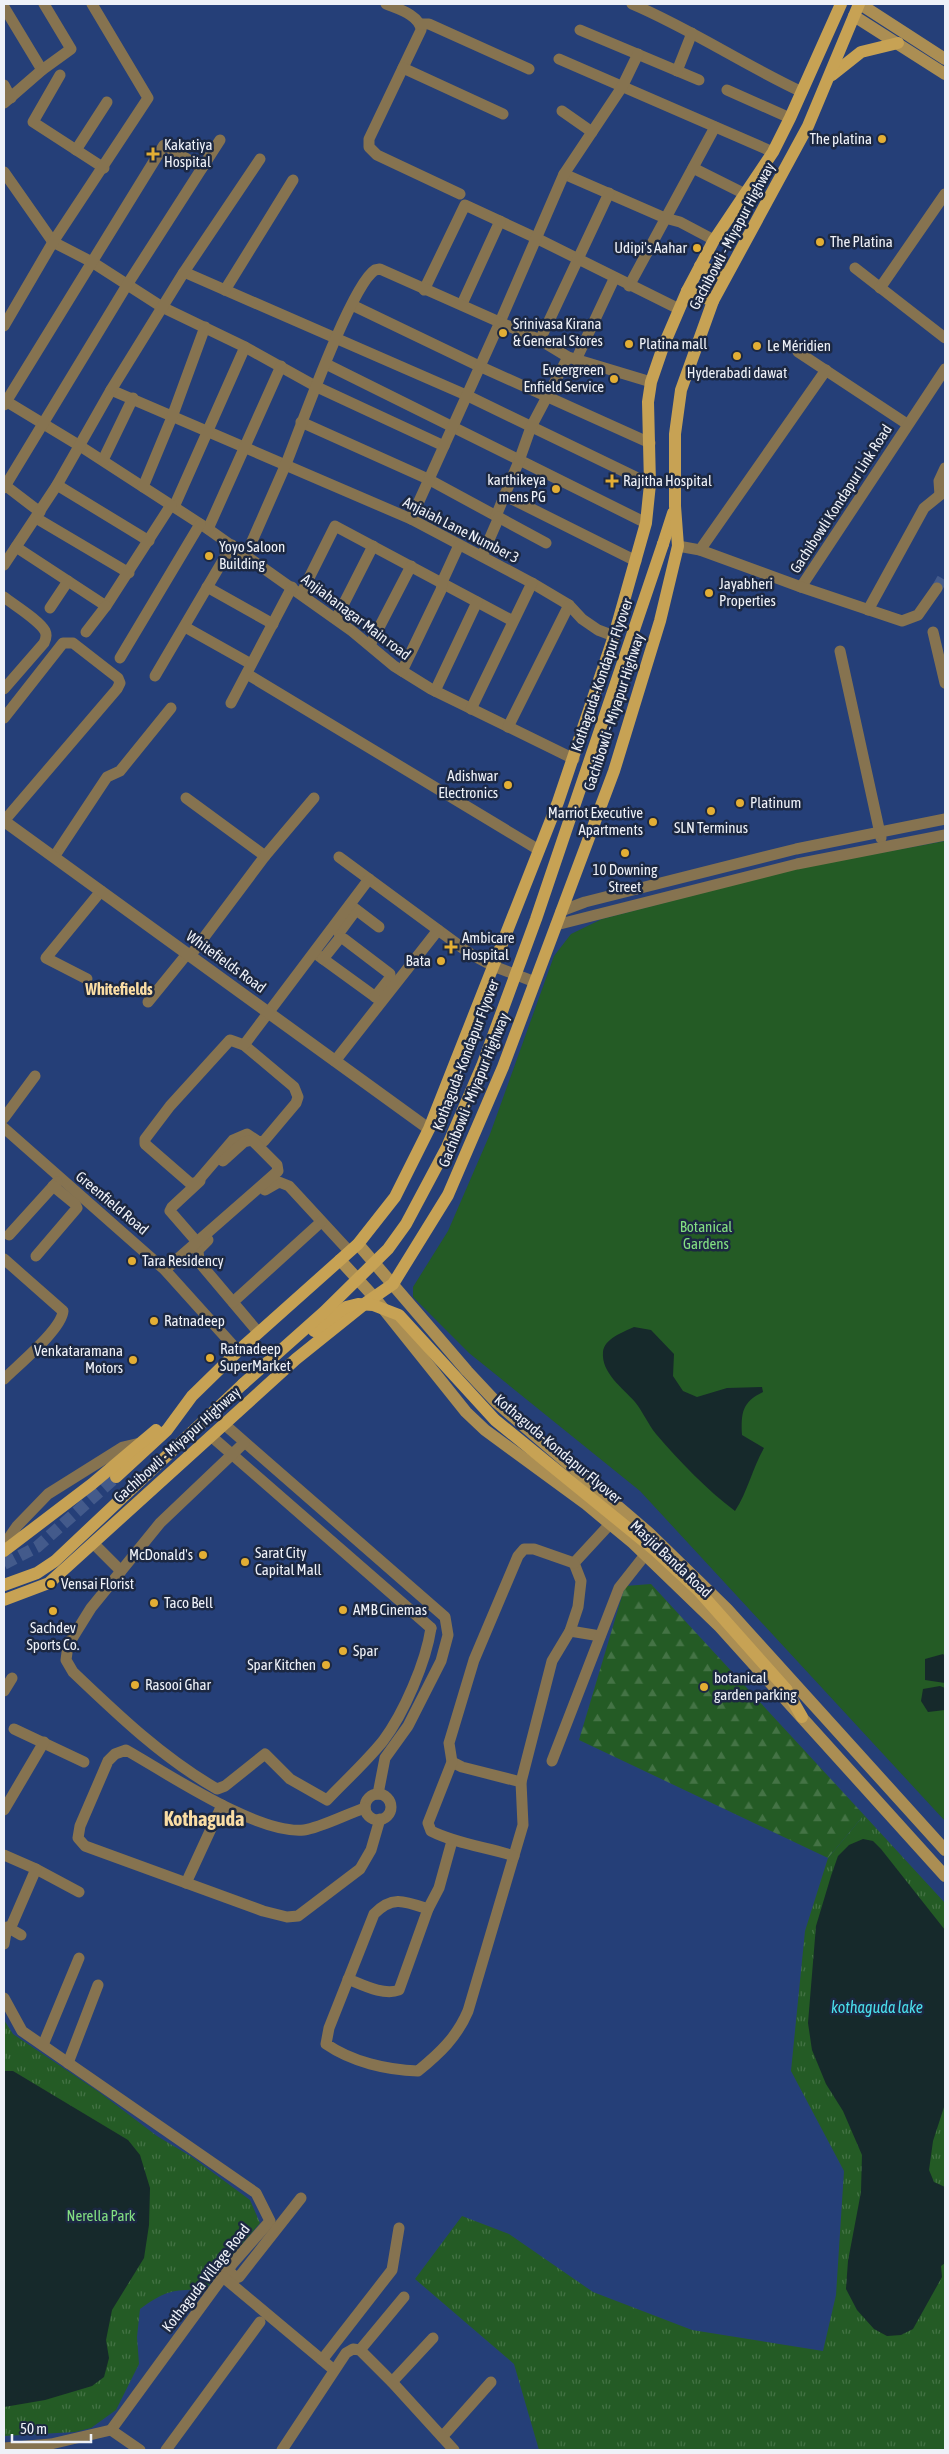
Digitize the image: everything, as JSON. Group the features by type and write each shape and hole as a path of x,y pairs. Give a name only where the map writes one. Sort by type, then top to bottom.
{"main road":[{"name":"Gachibowli - Miyapur Highway","path":"116,1477 167,1430 192,1396 238,1350 349,1252 395,1197 429,1129 574,759 614,636 646,523 650,484 648,402 651,382 663,347 687,291 714,240 773,152 841,4"},
{"name":"Gachibowli - Miyapur Highway","path":"4,1600 49,1583 296,1359 392,1284 448,1195 503,1067 614,771 660,621 678,546 675,506 675,434 681,390 713,302 725,276 785,170 830,78 860,4"},
{"path":"860,4 945,59"},
{"path":"854,16 945,74"},
{"path":"830,78 861,52 898,43"},
{"path":"700,266 725,276"},
{"path":"687,291 713,302"},
{"name":"Kothaguda-Kondapur Flyover","path":"4,1585 37,1573 55,1561 243,1384 324,1312 388,1249 406,1224 447,1147 482,1066 536,919 675,506"},
{"name":"Masjid Banda Road","path":"349,1252 392,1284 496,1402 649,1533 727,1609 945,1850"},
{"name":"Masjid Banda Road","path":"349,1252 374,1297 466,1412 610,1524 720,1627 945,1876"},
{"name":"Kothaguda-Kondapur Flyover","path":"243,1384 346,1307 358,1304 374,1305 399,1315 495,1420 656,1551 698,1590 786,1689 802,1717"},
{"path":"5,1543 92,1484 155,1430 167,1430"}],"street":[{"path":"4,85 7,100 42,70 71,49 44,4"},
{"path":"4,326 53,242 104,168 148,98 92,4"},
{"path":"386,4 411,16 420,24 421,30 369,139 370,150 460,194"},
{"path":"632,4 692,33 761,74 802,92"},
{"path":"4,6 42,70"},
{"path":"420,24 429,24 528,68"},
{"path":"580,30 699,80"},
{"path":"677,71 692,33"},
{"path":"411,519 564,174 622,87 638,54"},
{"path":"559,59 773,152"},
{"path":"403,68 503,114"},
{"path":"60,75 32,122 104,168"},
{"path":"727,90 790,118"},
{"path":"76,150 107,102"},
{"path":"562,110 592,132"},
{"path":"629,286 715,126"},
{"path":"129,573 38,515 5,487 127,285 220,140"},
{"path":"4,402 164,144 202,168"},
{"path":"4,565 57,486 112,390 184,272 260,159"},
{"path":"693,168 745,194"},
{"path":"4,172 53,242 92,262 162,308 244,346 317,387 444,446"},
{"path":"564,174 665,218 680,222 714,240"},
{"path":"225,290 293,180"},
{"path":"540,340 576,259 609,193"},
{"path":"880,288 945,194"},
{"path":"424,290 465,205 679,309"},
{"path":"462,304 500,221"},
{"path":"855,268 945,338"},
{"path":"246,555 286,463 336,339 364,283 375,270 380,269 424,290 462,304 540,340 572,358 651,382"},
{"path":"184,272 466,394 530,427 650,484"},
{"path":"482,556 504,495 519,461 530,427 572,358 614,279"},
{"path":"352,305 479,366 650,443"},
{"path":"143,486 172,417 204,328"},
{"path":"86,632 129,573 173,506 244,346"},
{"path":"798,352 907,424"},
{"path":"326,364 646,523"},
{"path":"120,658 204,526 245,446 281,366"},
{"name":"Gachibowli Kondapur Link Road","path":"678,546 700,550 801,587 945,369"},
{"path":"700,550 826,370"},
{"name":"Anjaiah Lane Number 3","path":"112,390 172,417 286,463 411,519 532,583 569,605 582,619 598,630 614,636"},
{"path":"103,460 133,398"},
{"name":"Anjiahanagar Main road","path":"4,402 103,460 204,526 336,619 402,671 435,691 574,759"},
{"path":"301,422 428,480 546,543"},
{"path":"868,610 924,508 942,493 939,481 945,468"},
{"path":"57,486 149,541"},
{"path":"504,495 636,561"},
{"path":"231,703 273,624 335,526 513,621"},
{"path":"402,671 459,544"},
{"path":"155,676 232,545"},
{"path":"336,619 373,546"},
{"path":"16,548 106,606"},
{"path":"370,646 411,566"},
{"path":"50,608 68,581"},
{"path":"471,709 532,583"},
{"path":"207,587 273,624"},
{"path":"801,587 893,620 910,620 925,608 937,588"},
{"path":"4,597 45,630 46,636 44,643 4,689"},
{"path":"435,691 477,602"},
{"path":"508,727 569,605"},
{"path":"186,626 249,669 539,850"},
{"path":"933,632 945,683"},
{"path":"4,718 63,643 73,643 118,678 120,683 117,689 4,821"},
{"path":"840,651 883,847"},
{"path":"54,858 107,777 120,771 171,708"},
{"path":"186,798 265,856"},
{"path":"148,1002 189,955 265,856 314,798"},
{"path":"4,802 13,810"},
{"path":"561,911 585,902 710,870 879,831 945,819"},
{"name":"Whitefields Road","path":"4,821 429,1129"},
{"path":"556,925 798,864 945,835"},
{"path":"339,858 472,955 492,966 535,982"},
{"path":"319,956 335,930 352,909 369,879"},
{"path":"87,979 46,958 101,891"},
{"path":"352,909 379,927"},
{"path":"335,930 400,979"},
{"path":"335,1061 379,1000 400,979 438,930"},
{"path":"244,1045 268,1013 319,956 338,939 344,939 390,974 390,978 379,1000"},
{"path":"319,956 379,1000"},
{"path":"233,1040 244,1045 294,1087 298,1097 264,1141 259,1142 247,1134 236,1138 197,1182 191,1184 145,1144 145,1139 170,1106 228,1042 233,1040"},
{"path":"4,1118 35,1076"},
{"name":"Greenfield Road","path":"4,1128 59,1184 125,1233 165,1270 238,1350"},
{"path":"165,1270 276,1173 277,1165 252,1140 244,1142 170,1209 197,1242"},
{"path":"258,1332 199,1262 198,1250 203,1245 275,1183 289,1186 349,1252"},
{"path":"9,1235 59,1184 75,1204 76,1210 36,1256"},
{"path":"233,1302 321,1222"},
{"path":"4,1259 63,1311 63,1318 4,1379"},
{"path":"224,1424 446,1617 448,1635 441,1662 408,1726 385,1758 378,1794"},
{"path":"211,1436 431,1628"},
{"path":"5,1543 17,1526 48,1494 123,1447 140,1443"},
{"path":"244,1443 160,1523 91,1608 68,1645 66,1660 73,1672 139,1734 200,1779 217,1789 225,1786 265,1754 290,1779 327,1800 383,1740 398,1715 427,1653 431,1628 446,1617"},
{"path":"574,1563 610,1524"},
{"path":"93,1543 121,1571"},
{"path":"428,1909 413,1904 393,1901 384,1904 374,1914 329,2028 326,2044 338,2052 392,2070 418,2071 442,2052 460,2029 468,2011 514,1856 523,1825 521,1782 552,1661 570,1631 578,1607 581,1581 574,1563 534,1549 524,1549 518,1556 474,1660 449,1743 452,1762 428,1823 431,1831 452,1841 484,1847 514,1856"},
{"path":"552,1761 619,1588 645,1555"},
{"path":"570,1631 600,1636"},
{"path":"4,1691 12,1678"},
{"path":"14,1729 84,1762"},
{"path":"4,1810 44,1742"},
{"path":"365,1808 304,1830 282,1828 237,1814 126,1750 115,1754 108,1761 80,1826 78,1838 86,1846 263,1911 287,1916 298,1916 360,1869 371,1850 380,1819 387,1815 390,1808 386,1797 378,1794 367,1800 365,1808 368,1815 380,1819"},
{"path":"452,1762 462,1767 521,1782"},
{"path":"186,1883 222,1805"},
{"path":"348,1979 378,1990 392,1993 399,1990 428,1909 439,1888 452,1841"},
{"path":"4,1855 36,1869 79,1892"},
{"path":"10,1929 36,1869"},
{"path":"4,1944 7,1927 21,1935"},
{"path":"43,2045 79,1958"},
{"path":"68,2063 98,1986"},
{"name":"Kothaguda Village Road","path":"4,1998 22,2031 256,2193 270,2221 225,2274 111,2430"},
{"path":"225,2274 239,2278 301,2198"},
{"path":"322,2360 393,2269 398,2228"},
{"path":"225,2274 334,2370"},
{"path":"360,2350 404,2297"},
{"path":"166,2450 260,2322"},
{"path":"392,2382 433,2338"},
{"path":"282,2450 346,2353 353,2350 360,2350 454,2450"},
{"path":"442,2437 491,2382"},
{"path":"4,2448 51,2444 111,2430 140,2450"}],"green space":[{"name":"Botanical Gardens","path":"945,841 945,1821 640,1491 469,1353 413,1297 413,1287 448,1231 490,1134 554,956 571,934 602,919 799,868"},
{"path":"651,1584 864,1815 828,1858 579,1740 625,1586"},
{"path":"864,1815 945,1903 945,2450 539,2450 514,2364 415,2279 462,2216 509,2234 593,2292 692,2330 823,2351 836,2295 844,2171 791,2071 805,1931 828,1858"},
{"name":"Nerella Park","path":"4,2020 13,2034 99,2092 157,2136 192,2157 250,2200 260,2223 219,2271 206,2290 186,2290 164,2294 140,2309 137,2337 139,2364 116,2410 91,2428 75,2432 4,2436"}],"water":[{"path":"634,1327 651,1330 674,1354 673,1376 683,1391 697,1397 727,1388 762,1387 763,1392 751,1400 744,1409 742,1435 764,1448 735,1511 724,1503 674,1455 653,1430 635,1402 619,1386 605,1367 603,1360 604,1347 615,1336"},
{"path":"943,1654 945,1656 945,1683 925,1680 925,1659"},
{"path":"940,1686 945,1688 945,1710 928,1712 921,1701 923,1689"},
{"name":"kothaguda lake","path":"863,1839 873,1841 881,1849 945,1930 945,2104 933,2141 929,2170 934,2182 945,2187 945,2263 941,2266 942,2277 913,2329 901,2335 887,2336 874,2329 857,2310 846,2289 848,2261 861,2192 862,2155 843,2111 826,2084 812,2050 808,2023 816,1926 838,1856 849,1845"},
{"name":"Nerella Park","path":"4,2071 13,2071 128,2140 140,2155 150,2188 149,2225 144,2258 112,2310 106,2340 109,2358 104,2377 92,2386 45,2400 4,2407"}],"tunnel":[{"path":"937,588 945,574"},
{"path":"4,1564 37,1547 116,1477"}],"place":[{"name":"The platina","path":"882,139"},
{"name":"Kakatiya Hospital","path":"153,154"},
{"name":"The Platina","path":"820,242"},
{"name":"Udipi's Aahar","path":"697,248"},
{"name":"Srinivasa Kirana & General Stores","path":"503,333"},
{"name":"Platina mall","path":"629,344"},
{"name":"Le Méridien","path":"757,346"},
{"name":"Hyderabadi dawat","path":"737,356"},
{"name":"Eveergreen Enfield Service","path":"614,379"},
{"name":"Rajitha Hospital","path":"612,481"},
{"name":"karthikeya mens PG","path":"556,489"},
{"name":"Yoyo Saloon Building","path":"209,556"},
{"name":"Jayabheri Properties","path":"709,593"},
{"name":"Adishwar Electronics","path":"508,785"},
{"name":"Platinum","path":"740,803"},
{"name":"SLN Terminus","path":"711,811"},
{"name":"Marriot Executive Apartments","path":"653,822"},
{"name":"10 Downing Street","path":"625,853"},
{"name":"Ambicare Hospital","path":"451,947"},
{"name":"Bata","path":"441,961"},
{"name":"Tara Residency","path":"132,1261"},
{"name":"Ratnadeep","path":"154,1321"},
{"name":"Ratnadeep SuperMarket","path":"210,1358"},
{"name":"Venkataramana Motors","path":"133,1360"},
{"name":"McDonald's","path":"203,1555"},
{"name":"Sarat City Capital Mall","path":"245,1562"},
{"name":"Vensai Florist","path":"51,1584"},
{"name":"Taco Bell","path":"154,1603"},
{"name":"AMB Cinemas","path":"343,1610"},
{"name":"Sachdev Sports Co.","path":"53,1611"},
{"name":"Spar","path":"343,1651"},
{"name":"Spar Kitchen","path":"326,1665"},
{"name":"Rasooi Ghar","path":"135,1685"},
{"name":"botanical garden parking","path":"704,1687"}],"district":[{"name":"Whitefields","path":"119,989"},
{"name":"Kothaguda","path":"204,1819"}]}
